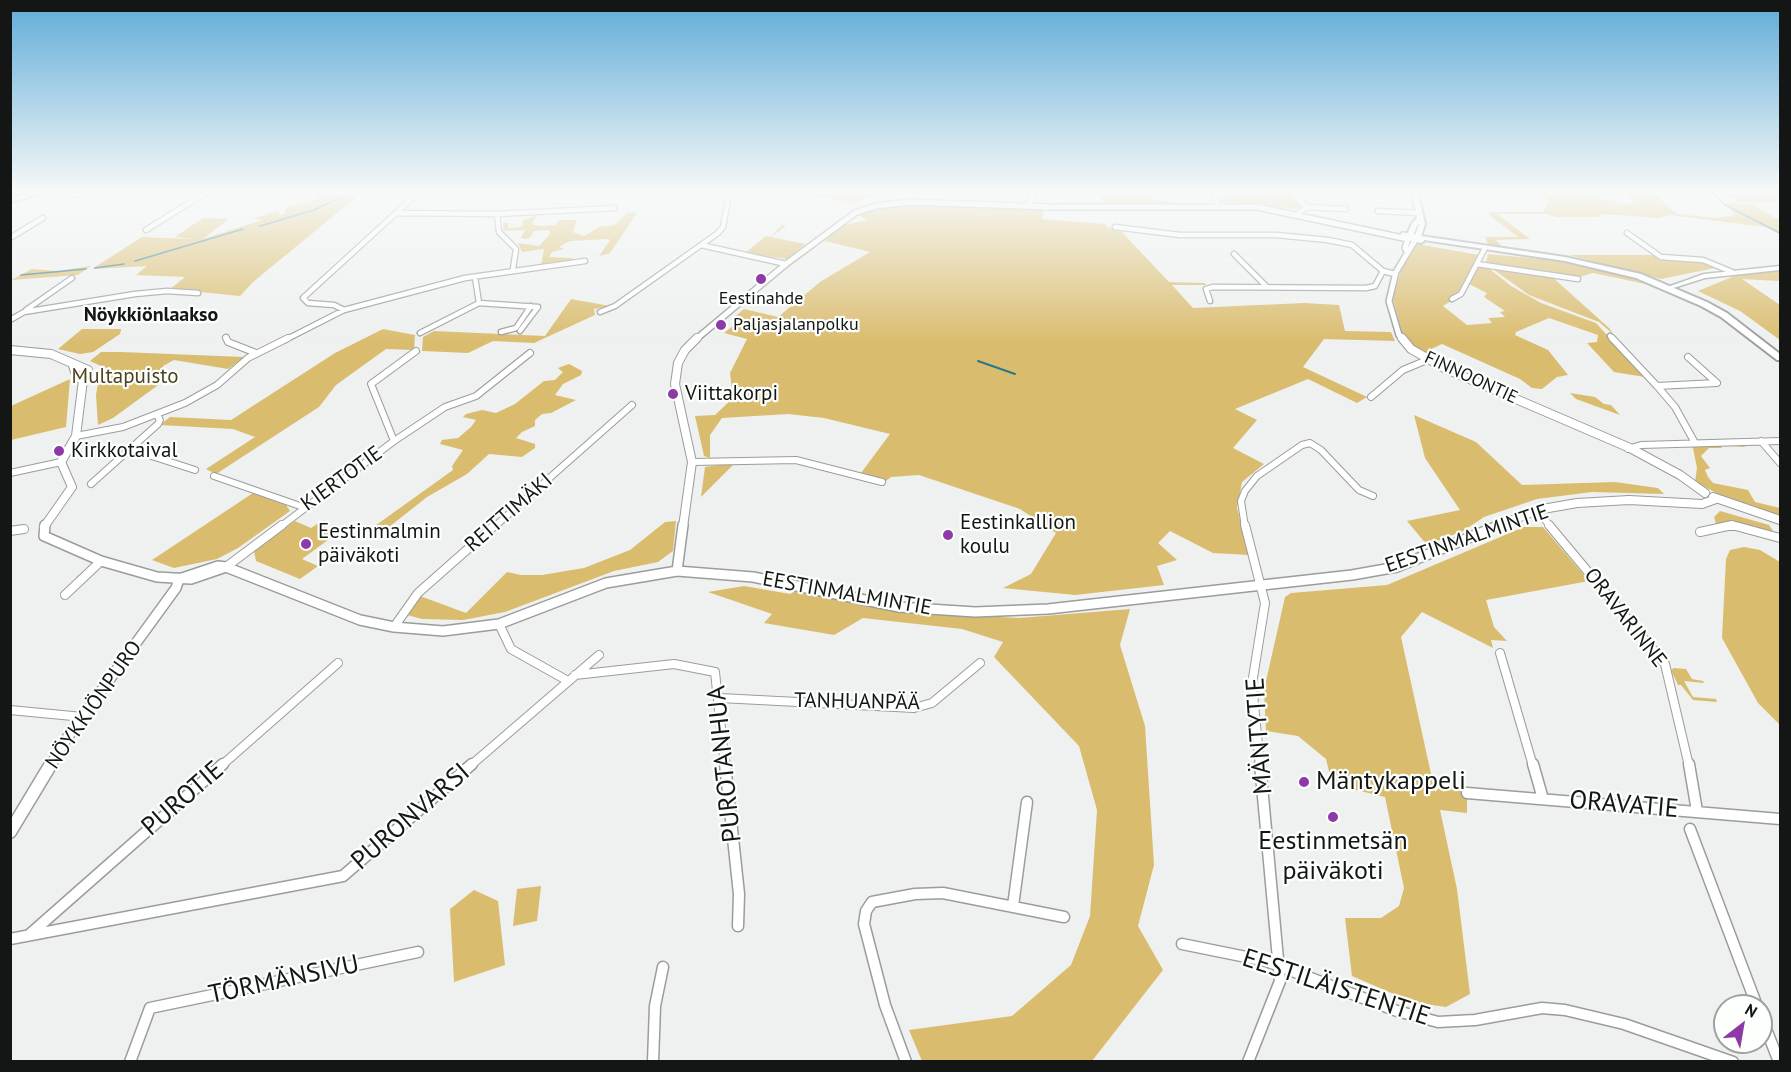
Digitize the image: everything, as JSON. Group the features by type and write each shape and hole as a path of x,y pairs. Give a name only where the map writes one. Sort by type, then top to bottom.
{"main road":[{"path":"1442,243 1568,261 1618,273 1671,290 1724,315 1780,358"},
{"path":"1671,290 1719,274 1780,268"},
{"path":"1671,290 1720,318 1780,365"}],"street":[{"path":"344,310 334,305 308,303 303,298 364,243"},
{"path":"510,243 516,249 513,269"},
{"path":"600,312 615,306 703,243"},
{"path":"677,571 692,462 675,384 678,363 697,338 813,243"},
{"path":"1342,243 1358,249 1383,271 1395,274"},
{"name":"FINNOONTIE","path":"1410,243 1395,274 1389,301 1401,339 1427,360 1628,449 1716,498 1780,520"},
{"path":"1641,243 1661,257 1703,260 1732,272"},
{"path":"700,245 786,264"},
{"path":"1452,299 1461,294 1484,250"},
{"path":"1234,254 1267,287"},
{"path":"76,436 112,430 158,415 209,390 240,362 344,310 377,300 513,269 585,261"},
{"path":"1477,264 1578,279"},
{"path":"1210,301 1206,289 1214,287 1366,288 1375,286 1383,271"},
{"path":"475,277 479,303"},
{"path":"10,320 72,278"},
{"path":"24,312 152,292 198,292"},
{"path":"420,333 479,303 538,307 520,332"},
{"path":"501,332 516,328 531,306"},
{"path":"1610,336 1668,397 1695,442"},
{"path":"226,337 228,342 256,353"},
{"path":"10,350 51,354 72,363 77,377 83,380 76,436 61,462 10,473"},
{"name":"KIERTOTIE","path":"226,567 303,507 394,441 371,384 416,351"},
{"path":"394,441 445,407 476,396 530,353"},
{"path":"1657,386 1717,383 1688,357"},
{"path":"1371,397 1403,370 1427,360"},
{"name":"REITTIMÄKI","path":"394,627 418,593 632,405"},
{"path":"91,484 158,424 160,420 158,415"},
{"path":"1761,441 1780,463"},
{"path":"1628,449 1695,442 1780,441"},
{"name":"MÄNTYTIE","path":"1248,1062 1280,981 1280,966 1252,684 1264,618 1262,584 1243,519 1241,501 1245,491 1257,476 1302,445 1310,443 1321,450 1359,490 1373,496"},
{"path":"130,449 195,470"},
{"path":"692,462 796,460 882,483"},
{"path":"61,462 72,488 44,527 44,536 101,561 157,577 191,579 226,567"},
{"path":"214,476 303,507"},
{"path":"1691,503 1705,493"},
{"name":"EESTINMALMINTIE","path":"226,567 351,616 394,627 443,631 499,624 606,583 677,571 753,577 899,607 975,612 1048,609 1397,567 1537,510 1602,500 1705,504 1716,498"},
{"name":"ORAVARINNE","path":"1537,510 1665,664 1685,744 1698,812"},
{"path":"1700,532 1728,525 1780,538"},
{"path":"10,531 24,529"},
{"path":"65,595 101,561"},
{"name":"NÖYKKIÖNPURO","path":"10,832 83,717 176,588 179,579"},
{"path":"499,624 512,649 571,678"},
{"path":"1500,653 1543,799"},
{"name":"PURONVARSI","path":"10,939 343,876 599,655"},
{"name":"PUROTIE","path":"29,935 338,663"},
{"name":"TANHUANPÄÄ","path":"720,698 914,708 932,703 980,663"},
{"name":"PUROTANHUA","path":"571,678 674,664 704,668 717,676 739,894 738,926"},
{"path":"10,710 83,717"},
{"name":"ORAVATIE","path":"1467,793 1780,819"},
{"path":"1014,906 1027,802"},
{"path":"1690,829 1752,994"},
{"path":"906,1062 885,1005 864,924 870,905 884,898 943,893 1064,917"},
{"name":"EESTILÄISTENTIE","path":"1182,944 1280,966 1397,1011 1438,1022 1475,1020 1542,1008 1565,1010 1624,1024 1733,1062"},
{"name":"TÖRMÄNSIVU","path":"129,1061 150,1008 418,952"},
{"path":"653,1062 655,1006 663,967"},
{"path":"1773,1047 1779,1062"}],"green space":[{"path":"133,243 300,243 253,282 240,296 170,289 185,277 136,275 147,266 92,269"},
{"path":"518,243 539,246 542,243 566,243 559,247 564,249 552,252 549,257 572,258 573,262 541,266 544,249 522,252"},
{"path":"608,243 617,243 610,253 599,256"},
{"path":"757,243 805,244 787,259 745,253"},
{"path":"833,243 1132,243 1169,282 1205,283 1206,285 1172,285 1193,308 1304,303 1339,305 1345,331 1391,332 1395,341 1324,339 1303,367 1367,397 1357,403 1308,379 1235,409 1257,420 1233,448 1264,464 1242,482 1237,508 1249,555 1213,553 1170,531 1158,543 1177,560 1157,566 1164,585 1075,595 1003,588 1031,574 1056,533 1020,509 919,475 891,477 886,481 861,473 890,434 824,418 788,414 722,418 710,435 710,458 704,456 695,416 715,415 733,398 730,373 747,339 724,333 739,321 732,319 744,309 778,317 820,282 870,252"},
{"path":"1499,243 1502,247 1488,244"},
{"path":"1417,244 1479,255 1457,294 1449,297 1451,301 1443,306 1467,325 1492,323 1488,318 1505,317 1500,312 1505,311 1484,297 1487,293 1469,284 1478,267 1486,266 1511,286 1541,303 1596,323 1645,377 1614,372 1587,343 1597,342 1598,335 1549,318 1516,332 1515,335 1548,350 1568,375 1557,377 1542,389 1532,388 1520,379 1442,344 1429,350 1426,356 1403,335 1393,299 1403,264"},
{"path":"1488,254 1563,261 1602,269 1650,285 1593,273 1579,277 1490,265 1486,263"},
{"path":"1569,255 1650,255 1700,261 1720,267 1661,279"},
{"path":"91,266 78,275 11,280 32,269 57,271"},
{"path":"1490,267 1550,275 1613,334 1599,322 1529,295"},
{"path":"1780,270 1780,281 1742,279 1780,305 1780,340 1740,311 1698,291 1739,274"},
{"path":"571,299 610,306 594,309 595,315 534,343 493,341 468,353 422,351 423,337 434,331 545,336"},
{"path":"82,329 121,330 120,334 93,352 80,354 58,349"},
{"path":"383,329 415,335 414,350 386,349 336,385 319,407 216,474 206,469 255,437 233,429 160,425 170,417 231,420 335,353"},
{"name":"Multapuisto","path":"101,352 244,357 228,369 174,360 163,366 161,383 113,418 98,425 96,395 101,366 90,361"},
{"path":"569,364 582,371 581,375 563,384 555,395 576,400 551,413 542,414 535,420 535,426 522,432 516,438 535,444 535,448 522,457 489,454 467,474 427,497 389,527 379,531 372,528 453,470 452,466 463,450 440,444 442,440 458,438 471,427 476,420 463,417 466,414 482,410 496,413 515,404 544,381 555,380 563,372 558,368"},
{"path":"70,379 66,427 11,440 11,406"},
{"path":"1570,393 1595,397 1604,404 1611,405 1620,415 1576,399"},
{"path":"1414,415 1476,442 1522,485 1615,482 1658,488 1664,494 1592,492 1537,499 1484,517 1463,531 1427,545 1407,521 1460,510 1425,458"},
{"path":"1741,442 1745,447 1720,445 1722,448 1709,448 1701,456 1710,468 1705,470 1708,477 1713,483 1748,490 1755,502 1780,508 1780,517 1726,498 1695,482 1697,468 1693,448 1688,444"},
{"path":"735,463 701,497 705,467"},
{"path":"253,493 286,505 290,511 238,548 217,559 174,568 152,560"},
{"path":"1720,511 1769,525 1773,531 1772,534 1727,522 1716,524 1714,517"},
{"path":"295,521 311,528 317,524 339,532 302,559 318,566 300,579 256,561 254,551"},
{"path":"676,521 673,551 658,562 614,571 505,612 463,620 422,619 407,615 420,596 466,613 507,572 542,575 584,568 630,550 665,522"},
{"path":"1524,527 1543,527 1589,581 1486,600 1494,627 1507,641 1491,640 1493,648 1422,612 1401,637 1435,792 1442,785 1463,787 1467,797 1467,813 1440,810 1457,889 1470,994 1446,1007 1412,1002 1352,976 1345,918 1381,918 1399,906 1404,888 1385,797 1332,784 1326,759 1298,736 1266,731 1264,690 1285,597 1291,593 1387,585"},
{"path":"1744,547 1760,550 1780,562 1780,725 1758,703 1722,638 1726,559 1730,550"},
{"path":"744,586 790,594 795,591 879,608 924,613 1019,618 1130,609 1120,645 1145,726 1154,865 1138,926 1163,970 1092,1061 922,1061 909,1030 1012,1016 1071,965 1090,916 1097,810 1079,746 994,657 1003,642 962,629 863,618 834,635 764,623 772,614 708,592"},
{"path":"1686,669 1692,679 1703,681 1704,683 1684,681 1693,697 1716,699 1717,702 1693,700 1681,685 1678,685 1671,670"},
{"path":"541,886 537,921 513,926 517,889"},
{"path":"474,890 498,901 505,965 454,982 450,909"}],"waterway":[{"path":"135,261 196,243"},
{"path":"95,268 124,264"},
{"path":"21,275 86,269"},
{"path":"978,361 1015,374"}],"place":[{"name":"Eestinahde","path":"761,279"},
{"name":"Paljasjalanpolku","path":"721,325"},
{"name":"Viittakorpi","path":"673,394"},
{"name":"Kirkkotaival","path":"59,451"},
{"name":"Eestinkallion koulu","path":"948,535"},
{"name":"Eestinmalmin päiväkoti","path":"306,544"},
{"name":"Mäntykappeli","path":"1304,782"},
{"name":"Eestinmetsän päiväkoti","path":"1333,817"}],"district":[{"name":"Nöykkiönlaakso","path":"151,315"}]}
